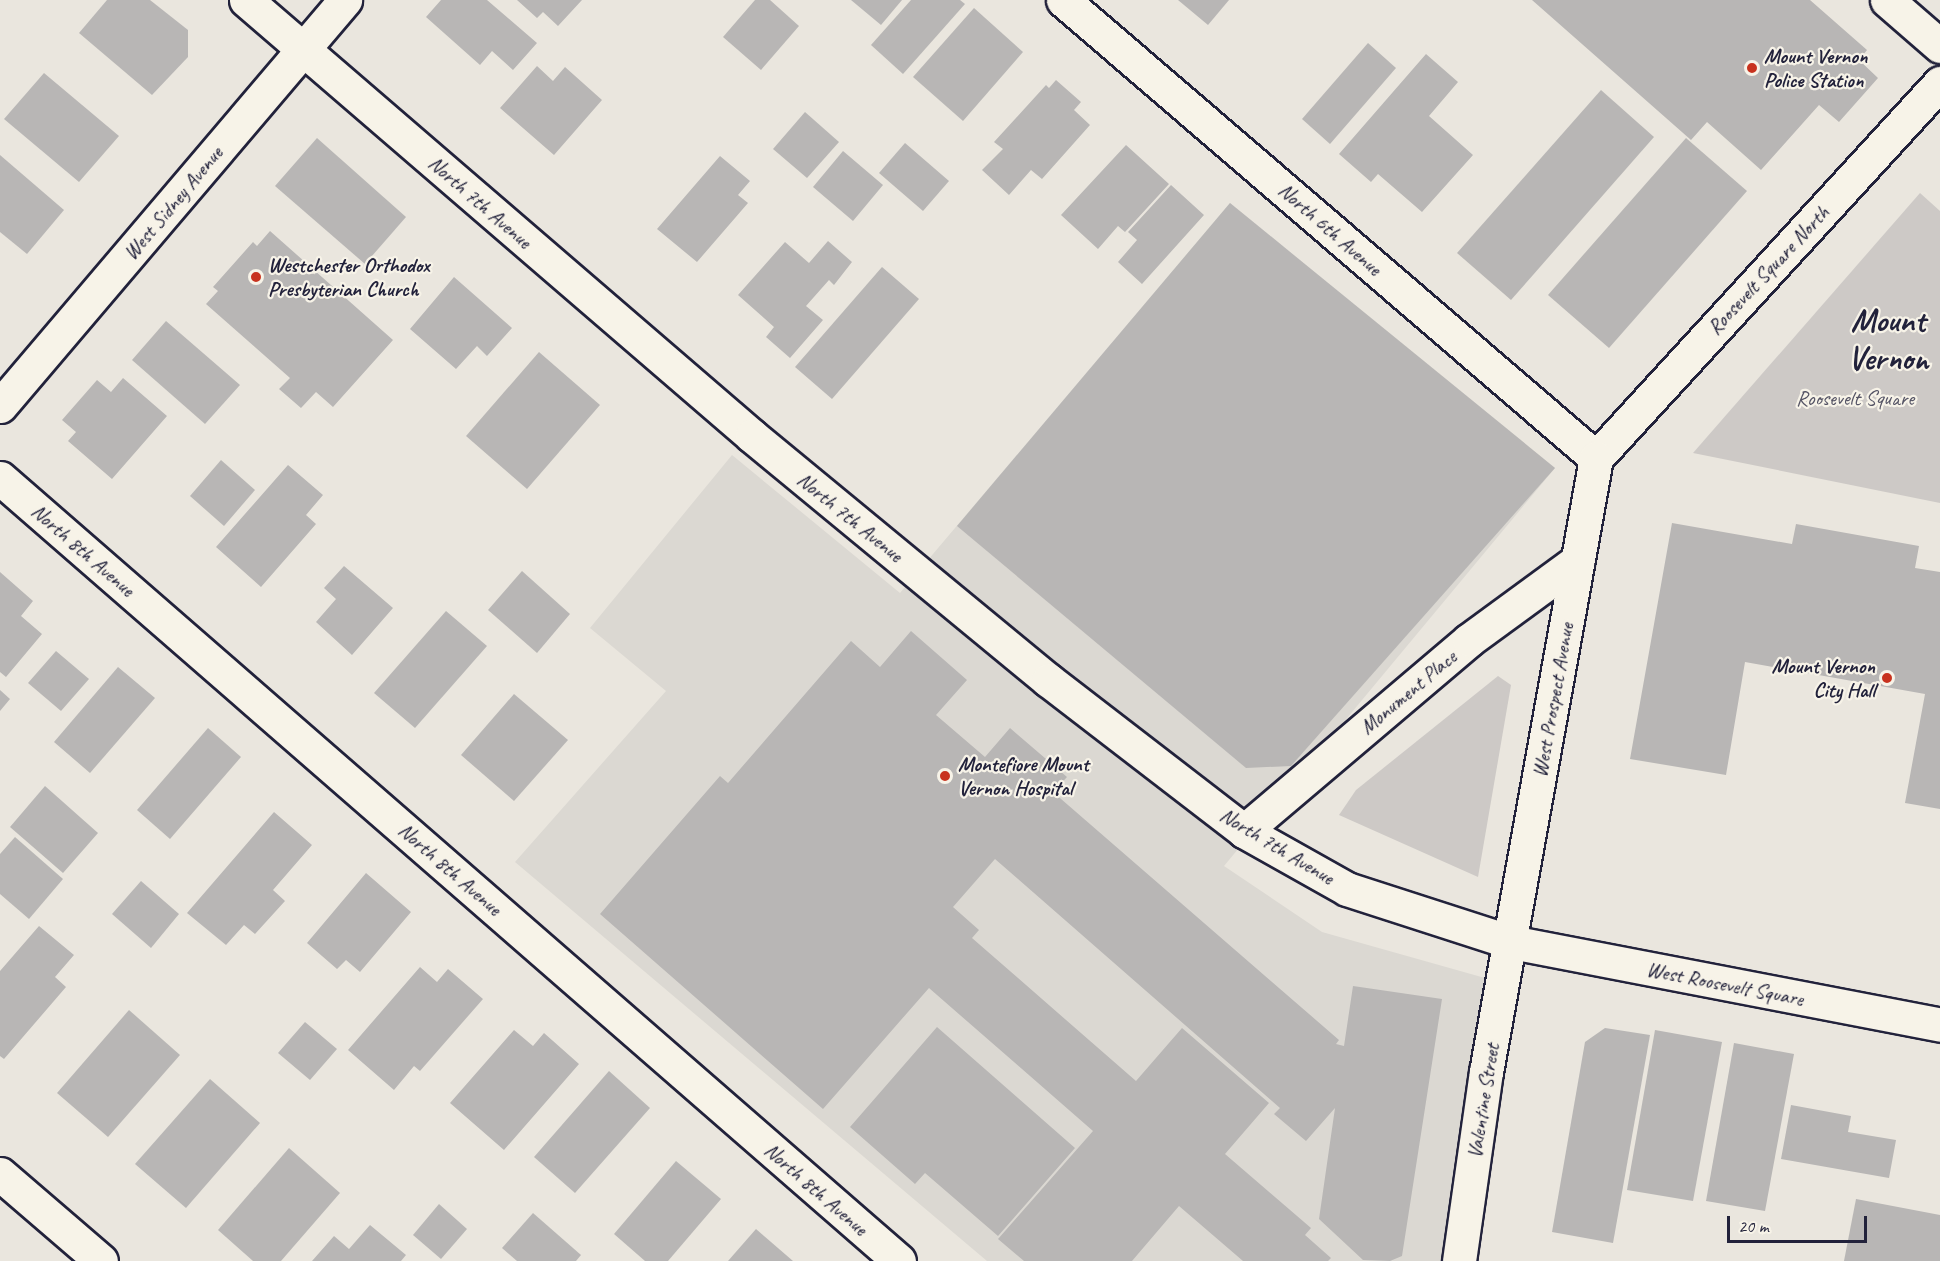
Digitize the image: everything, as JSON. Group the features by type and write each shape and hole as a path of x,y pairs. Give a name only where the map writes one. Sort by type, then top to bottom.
{"street":[{"name":"North 7th Avenue","path":"246,0 862,528 1048,680 1244,831 1347,889 1511,942"},
{"name":"West Sidney Avenue","path":"0,406 345,0"},
{"name":"North 6th Avenue","path":"1063,0 1596,458"},
{"path":"1887,0 1940,46"},
{"name":"Roosevelt Square North","path":"1596,458 1940,83"},
{"name":"West Prospect Avenue","path":"1511,942 1576,561 1596,458"},
{"name":"North 8th Avenue","path":"0,478 899,1261"},
{"name":"Monument Place","path":"1244,831 1469,640 1576,561"},
{"name":"West Roosevelt Square","path":"1511,942 1940,1025"},
{"name":"Valentine Street","path":"1459,1261 1486,1072 1511,942"},
{"path":"0,1174 101,1261"}],"shaded area":[{"name":"Montefiore Mount Vernon Hospital","path":"1230,203 1555,468 1224,866 1322,932 1485,978 1441,1261 987,1261 515,862 666,691 590,628 732,455 900,593"}],"green space":[{"name":"Roosevelt Square","path":"1920,193 1940,211 1940,503 1693,453"},
{"path":"1498,676 1511,685 1478,877 1339,815 1356,790"}],"building":[{"path":"107,0 150,0 188,30 188,57 152,95 79,33"},
{"path":"441,0 487,0 537,43 513,70 492,51 480,65 426,17"},
{"path":"517,0 582,0 558,26 543,12 537,18"},
{"path":"755,0 770,0 799,26 761,70 723,37"},
{"path":"851,0 902,0 881,25"},
{"path":"911,0 960,0 965,4 903,74 871,45"},
{"path":"1178,0 1229,0 1208,25"},
{"path":"1532,0 1810,0 1867,50 1859,60 1878,78 1839,122 1819,105 1761,170 1707,122 1691,140"},
{"path":"974,8 1023,52 963,121 913,77"},
{"path":"1368,43 1396,68 1330,144 1302,119"},
{"path":"1426,54 1458,82 1429,116 1473,155 1422,212 1378,174 1371,182 1339,154"},
{"path":"537,66 553,81 565,67 602,100 554,155 500,108"},
{"path":"44,73 119,136 79,182 4,119"},
{"path":"1056,80 1081,102 1074,110 1090,125 1042,179 1031,170 1009,195 982,170 1003,149 994,142 1046,85 1049,88"},
{"path":"1601,90 1654,137 1511,300 1457,253"},
{"path":"805,112 839,142 807,178 773,149"},
{"path":"317,138 406,217 365,264 275,186"},
{"path":"1686,138 1747,191 1609,348 1548,295"},
{"path":"905,143 949,181 923,211 879,173"},
{"path":"1126,145 1169,184 1125,232 1118,226 1098,249 1061,215"},
{"path":"843,151 883,185 853,221 813,187"},
{"path":"0,155 64,210 27,254 0,232"},
{"path":"720,156 750,181 738,195 748,203 697,262 657,229"},
{"path":"1171,185 1204,215 1142,284 1118,262 1137,240 1128,232"},
{"path":"1230,203 1555,468 1291,766 1246,768 957,526"},
{"path":"270,231 393,340 333,407 316,392 301,408 279,389 290,378 206,304 218,291 213,287 253,242 257,246"},
{"path":"828,241 852,262 834,285 829,280 806,306 823,320 790,358 766,337 774,327 738,295 785,242 809,263"},
{"path":"882,267 919,299 832,399 795,367"},
{"path":"454,277 512,328 487,356 477,346 456,369 410,329"},
{"path":"166,321 240,385 205,424 132,360"},
{"path":"539,352 600,405 527,489 466,436"},
{"path":"123,378 167,416 112,479 68,441 76,432 62,420 97,380 111,392"},
{"path":"221,460 255,490 224,526 190,496"},
{"path":"288,465 323,495 306,515 316,524 261,587 216,547"},
{"name":"Mount Vernon City Hall","path":"1672,523 1792,544 1796,524 1919,546 1915,568 1940,572 1940,809 1905,803 1925,694 1745,662 1726,775 1630,759"},
{"path":"344,566 393,608 352,655 316,622 336,599 324,588"},
{"path":"522,571 570,614 537,653 488,610"},
{"path":"0,572 33,601 21,616 42,634 6,677 0,672"},
{"path":"446,611 487,646 415,728 374,693"},
{"path":"911,631 967,680 936,715 985,757 1010,728 1067,777 1053,792 1339,1040 1336,1044 1344,1046 1353,986 1442,999 1402,1256 1390,1261 1363,1260 1319,1219 1335,1108 1306,1141 1274,1114 1280,1108 995,859 953,907 979,930 972,938 1136,1081 1182,1028 1269,1103 1225,1154 1311,1228 1305,1235 1331,1258 1328,1261 1243,1261 1179,1206 1132,1261 1024,1261 998,1239 1093,1131 929,988 823,1109 600,914 720,776 728,783 851,641 880,667"},
{"path":"56,651 89,679 61,711 28,683"},
{"path":"118,667 155,698 90,773 54,742"},
{"path":"0,690 10,699 0,711"},
{"path":"514,694 568,740 514,801 461,755"},
{"path":"208,728 241,757 170,839 137,810"},
{"path":"45,786 98,833 63,873 10,827"},
{"path":"274,812 312,845 273,890 285,901 255,934 244,925 226,945 187,913"},
{"path":"15,837 63,879 29,919 0,894 0,854"},
{"path":"366,873 411,912 360,972 346,960 337,969 307,943"},
{"path":"141,881 179,914 151,948 112,914"},
{"path":"39,926 74,955 55,977 66,987 4,1059 0,1056 0,971"},
{"path":"420,967 437,982 448,969 483,999 420,1071 414,1066 394,1090 348,1050"},
{"path":"129,1010 180,1055 108,1137 57,1093"},
{"path":"305,1022 337,1049 310,1080 278,1053"},
{"path":"937,1027 1075,1148 998,1236 925,1173 915,1184 850,1127"},
{"path":"1605,1028 1650,1035 1613,1243 1552,1232 1585,1042"},
{"path":"514,1030 533,1046 544,1033 579,1064 504,1150 450,1103"},
{"path":"1655,1030 1722,1042 1693,1201 1627,1190"},
{"path":"1734,1043 1794,1054 1765,1211 1706,1201"},
{"path":"609,1071 650,1108 575,1193 534,1157"},
{"path":"210,1079 260,1123 186,1208 135,1164"},
{"path":"1791,1105 1851,1116 1848,1132 1896,1140 1889,1178 1781,1159"},
{"path":"289,1148 340,1193 281,1261 253,1261 218,1230"},
{"path":"676,1161 721,1199 668,1261 645,1261 614,1234"},
{"path":"1856,1199 1940,1215 1940,1261 1844,1261"},
{"path":"439,1204 467,1229 441,1259 413,1235"},
{"path":"533,1213 581,1255 576,1261 517,1261 502,1248"},
{"path":"370,1225 406,1255 401,1261 312,1261 334,1236 349,1249"},
{"path":"756,1229 793,1261 728,1261"}],"place":[{"name":"Mount Vernon Police Station","path":"1752,68"},
{"name":"Westchester Orthodox Presbyterian Church","path":"256,277"},
{"name":"Mount Vernon City Hall","path":"1887,678"},
{"name":"Montefiore Mount Vernon Hospital","path":"945,776"}],"district":[{"name":"Mount Vernon","path":"1888,340"}]}
